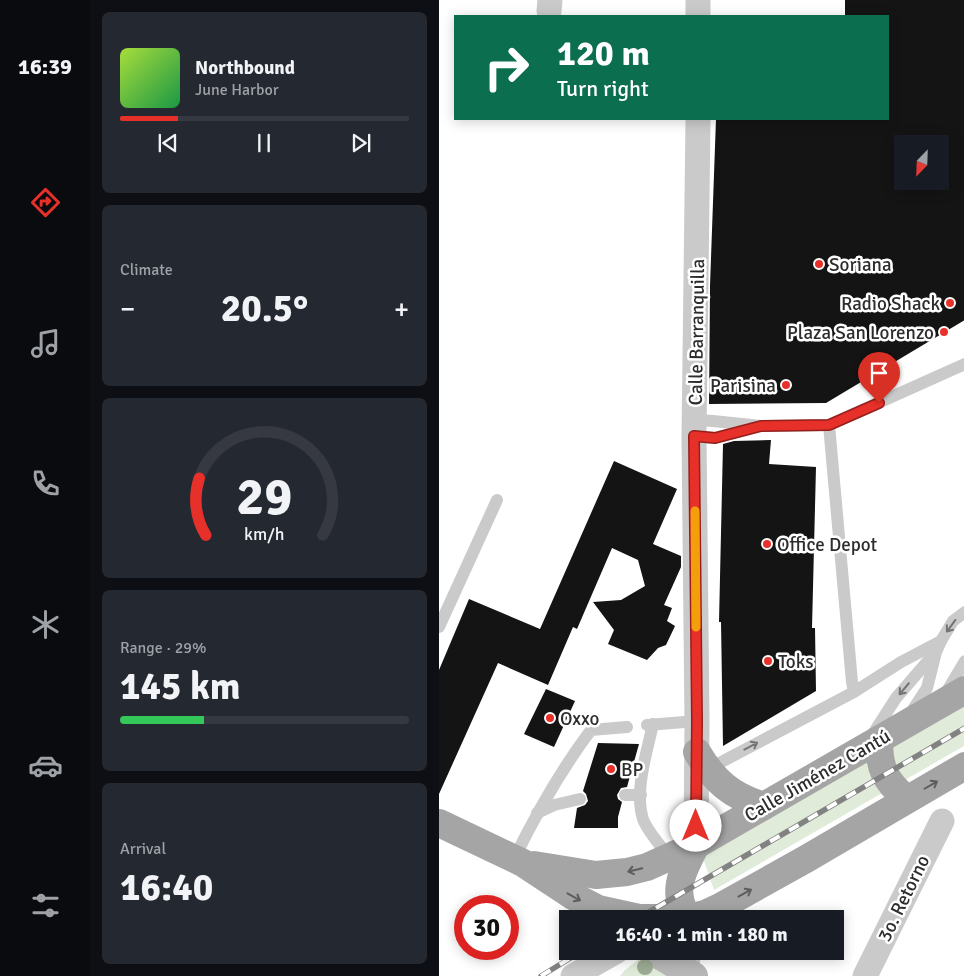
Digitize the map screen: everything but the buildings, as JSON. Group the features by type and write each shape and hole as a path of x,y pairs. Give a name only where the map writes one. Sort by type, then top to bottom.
{"main road":[{"name":"Calle Jiménez Cantú","path":"519,861 552,869 596,875 641,869 696,845 964,690"},
{"path":"871,744 880,758 884,775 892,786 906,799"},
{"path":"702,760 723,786 735,795 764,806"},
{"path":"715,910 964,766"},
{"path":"439,823 519,861 557,887 596,910"},
{"path":"684,910 680,902 679,886 696,845"},
{"path":"670,960 689,969"}],"street":[{"path":"698,15 699,0"},
{"name":"Calle Barranquilla","path":"696,845 702,760 697,721 694,428 698,120"},
{"name":"3o. Retorno","path":"865,976 942,821"},
{"path":"573,976 601,960"}],"lane":[{"path":"694,428 715,438 761,426 829,425 964,364"},
{"path":"829,425 851,682 854,692"},
{"path":"439,627 497,500"},
{"path":"871,744 896,698 938,647 953,621 964,612"},
{"path":"702,760 854,692 901,662 938,647"},
{"path":"903,725 927,688 938,647"},
{"path":"938,705 964,661"},
{"path":"669,858 644,820 640,803 649,725 697,721"},
{"path":"519,861 537,813 574,752 591,730 627,727"},
{"path":"625,795 641,795"},
{"path":"537,813 554,805 580,799"}],"green space":[{"path":"964,706 964,746 714,890 702,855"},
{"path":"638,960 648,960 664,964 674,976 620,976"}],"railway":[{"path":"652,910 965,728"},
{"path":"541,976 567,960"}],"slow traffic":[{"path":"695,511 696,627"}],"place":[{"name":"Soriana","path":"819,264"},
{"name":"Radio Shack","path":"950,303"},
{"name":"Plaza San Lorenzo","path":"944,332"},
{"name":"Parisina","path":"786,385"},
{"name":"Office Depot","path":"767,544"},
{"name":"Toks","path":"768,661"},
{"name":"Oxxo","path":"550,718"},
{"name":"BP","path":"611,769"}],"route":[{"path":"696,826 697,721 694,436 715,438 761,426 829,425 879,403"}]}
